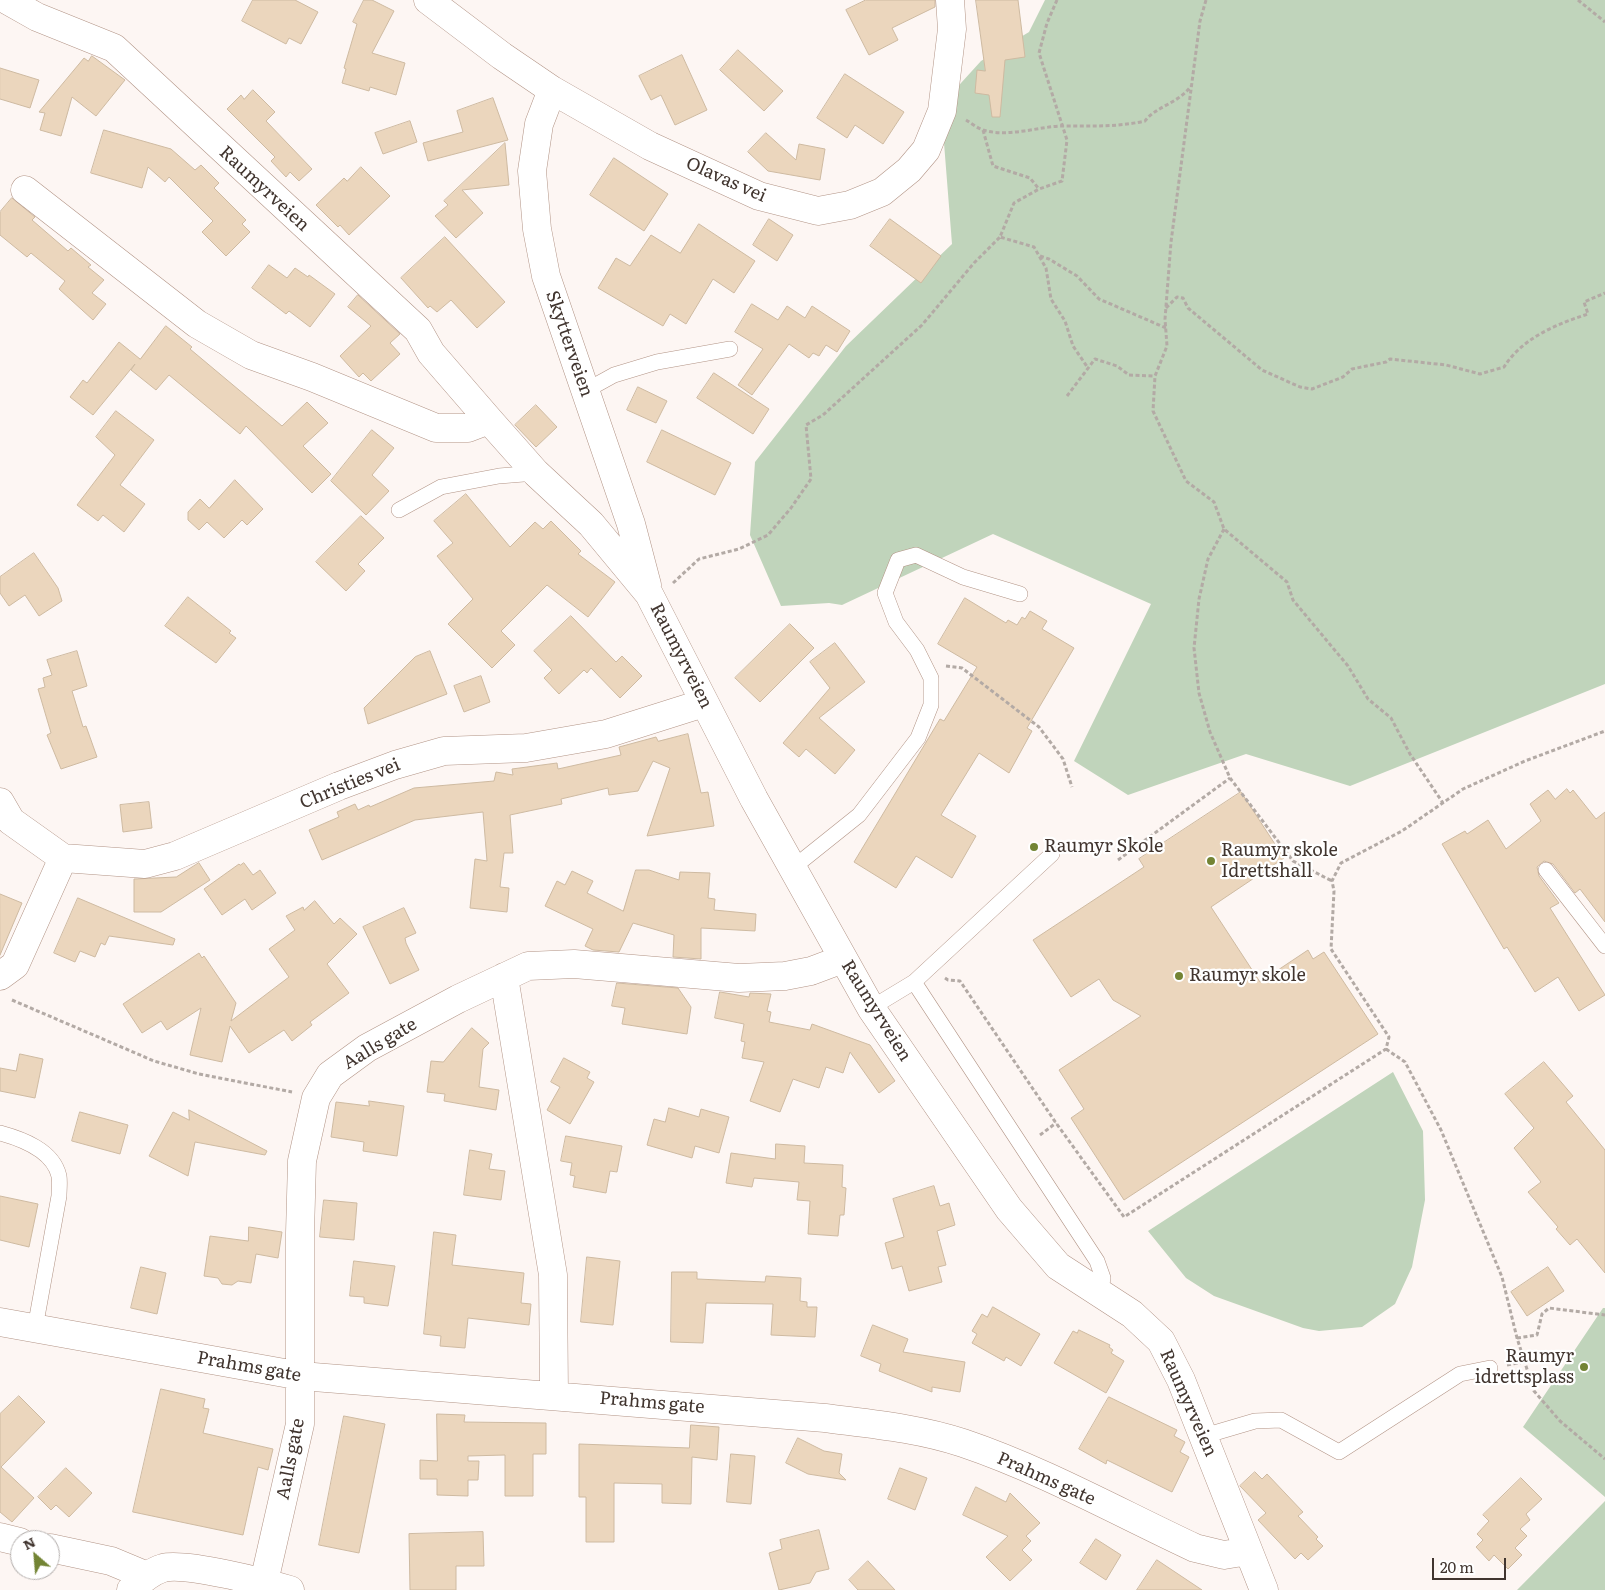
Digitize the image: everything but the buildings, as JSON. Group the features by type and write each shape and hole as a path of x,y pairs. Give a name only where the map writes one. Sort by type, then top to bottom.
{"street":[{"name":"Raumyrveien","path":"7,0 38,17 114,48 418,330 431,352 489,420 536,473 591,524 649,594 754,799 794,867 871,1008 1009,1209 1058,1266 1132,1314 1161,1341 1181,1380 1264,1590"},
{"name":"Olavas vei","path":"428,0 502,56 552,90 650,146 759,196 818,211 850,205 882,192 909,170 926,150 942,111 952,29 950,0"},
{"name":"Skytterveien","path":"552,90 539,124 532,171 537,229 546,276 631,524 649,594"},
{"path":"25,190 197,324 251,354 436,428 468,428 489,420"},
{"name":"Christies vei","path":"63,858 145,864 175,856 339,786 395,765 444,752 526,748 606,734 704,703"},
{"path":"4,816 63,858 4,987"},
{"name":"Aalls gate","path":"264,1582 300,1424 302,1162 316,1098 330,1076 367,1048 528,966 574,964 740,978 776,977 811,971 843,959"},
{"path":"504,977 553,1275 554,1395"},
{"name":"Prahms gate","path":"0,1322 300,1376 824,1418 910,1429 962,1443 1018,1464 1195,1548 1224,1555 1248,1551"},
{"path":"60,1550 111,1561 139,1583 165,1568 190,1568 264,1582 290,1590"}],"lane":[{"path":"585,391 614,375 656,362 730,349"},
{"path":"400,510 442,487 499,476 536,473"},
{"path":"794,867 859,815 918,738 931,705 931,678 917,650 896,622 884,593 898,560 916,555 963,577 1020,594"},
{"path":"871,1008 914,982 933,966 1052,854"},
{"path":"1546,870 1605,946"},
{"path":"914,982 1097,1261 1103,1278 1100,1294"},
{"path":"0,1133 39,1148 48,1157 59,1176 59,1196 35,1328"},
{"path":"1204,1436 1255,1421 1281,1420 1339,1452 1460,1374 1490,1368"}],"path":[{"path":"649,594 676,581 699,559 740,549 768,535 791,508 811,479 806,425 823,415 922,325 974,263 1000,237 1014,203 1039,189 1062,181 1067,140 1039,53 1047,23 1057,0"},
{"path":"1206,0 1200,21 1171,242 1166,308 1167,346 1155,376 1153,411 1186,481 1214,502 1224,529 1287,582 1293,600 1348,666 1368,699 1391,718 1410,754 1443,803"},
{"path":"1578,0 1605,22"},
{"path":"942,111 966,120 983,130 1005,132 1063,126 1087,127 1145,121 1150,115 1185,94 1192,86"},
{"path":"983,130 993,166 1030,178 1039,189"},
{"path":"1000,237 1034,247 1046,268 1050,300 1064,322 1073,346 1088,368"},
{"path":"1039,256 1050,259 1077,276 1099,299 1166,328"},
{"path":"1166,308 1177,297 1183,298 1188,308 1262,370 1300,387 1312,389 1343,378 1352,369 1386,362 1390,359 1446,365 1480,374 1504,367 1509,359 1546,330 1554,325 1588,314 1584,302 1605,293"},
{"path":"1067,396 1095,359 1117,366 1129,375 1155,376"},
{"path":"1224,529 1208,559 1199,600 1194,648 1199,693 1210,732 1230,778 1293,861 1332,881"},
{"path":"931,678 944,665 962,668 1039,727 1063,759 1072,787"},
{"path":"933,966 948,980 960,982 1056,1123 1124,1217 1386,1049 1389,1037 1331,949 1334,891 1332,881 1341,863 1402,831 1463,789 1525,761 1605,731"},
{"path":"1118,860 1230,778"},
{"path":"4,987 154,1061 199,1074 271,1086 316,1098"},
{"path":"1386,1049 1405,1062 1441,1130 1502,1277 1517,1338 1534,1392 1560,1421 1605,1459"},
{"path":"1040,1134 1056,1123"},
{"path":"1517,1338 1537,1335 1542,1314 1549,1308 1605,1315"}],"green space":[{"path":"1045,0 1605,0 1605,684 1350,786 1246,754 1128,795 1074,761 1151,604 993,534 842,605 829,603 781,606 750,535 755,462 846,346 952,244 941,105 981,61 1029,32"},
{"path":"1393,1072 1423,1131 1425,1200 1412,1267 1395,1304 1362,1327 1319,1331 1303,1328 1214,1296 1186,1278 1148,1231"},
{"name":"Raumyr idrettsplass","path":"1603,1308 1605,1308 1605,1497 1523,1427"},
{"path":"1605,1501 1605,1590 1517,1590"}],"place":[{"name":"Raumyr Skole","path":"1034,847"},
{"name":"Raumyr skole Idrettshall","path":"1211,861"},
{"name":"Raumyr skole","path":"1179,976"},
{"name":"Raumyr idrettsplass","path":"1584,1367"}]}
